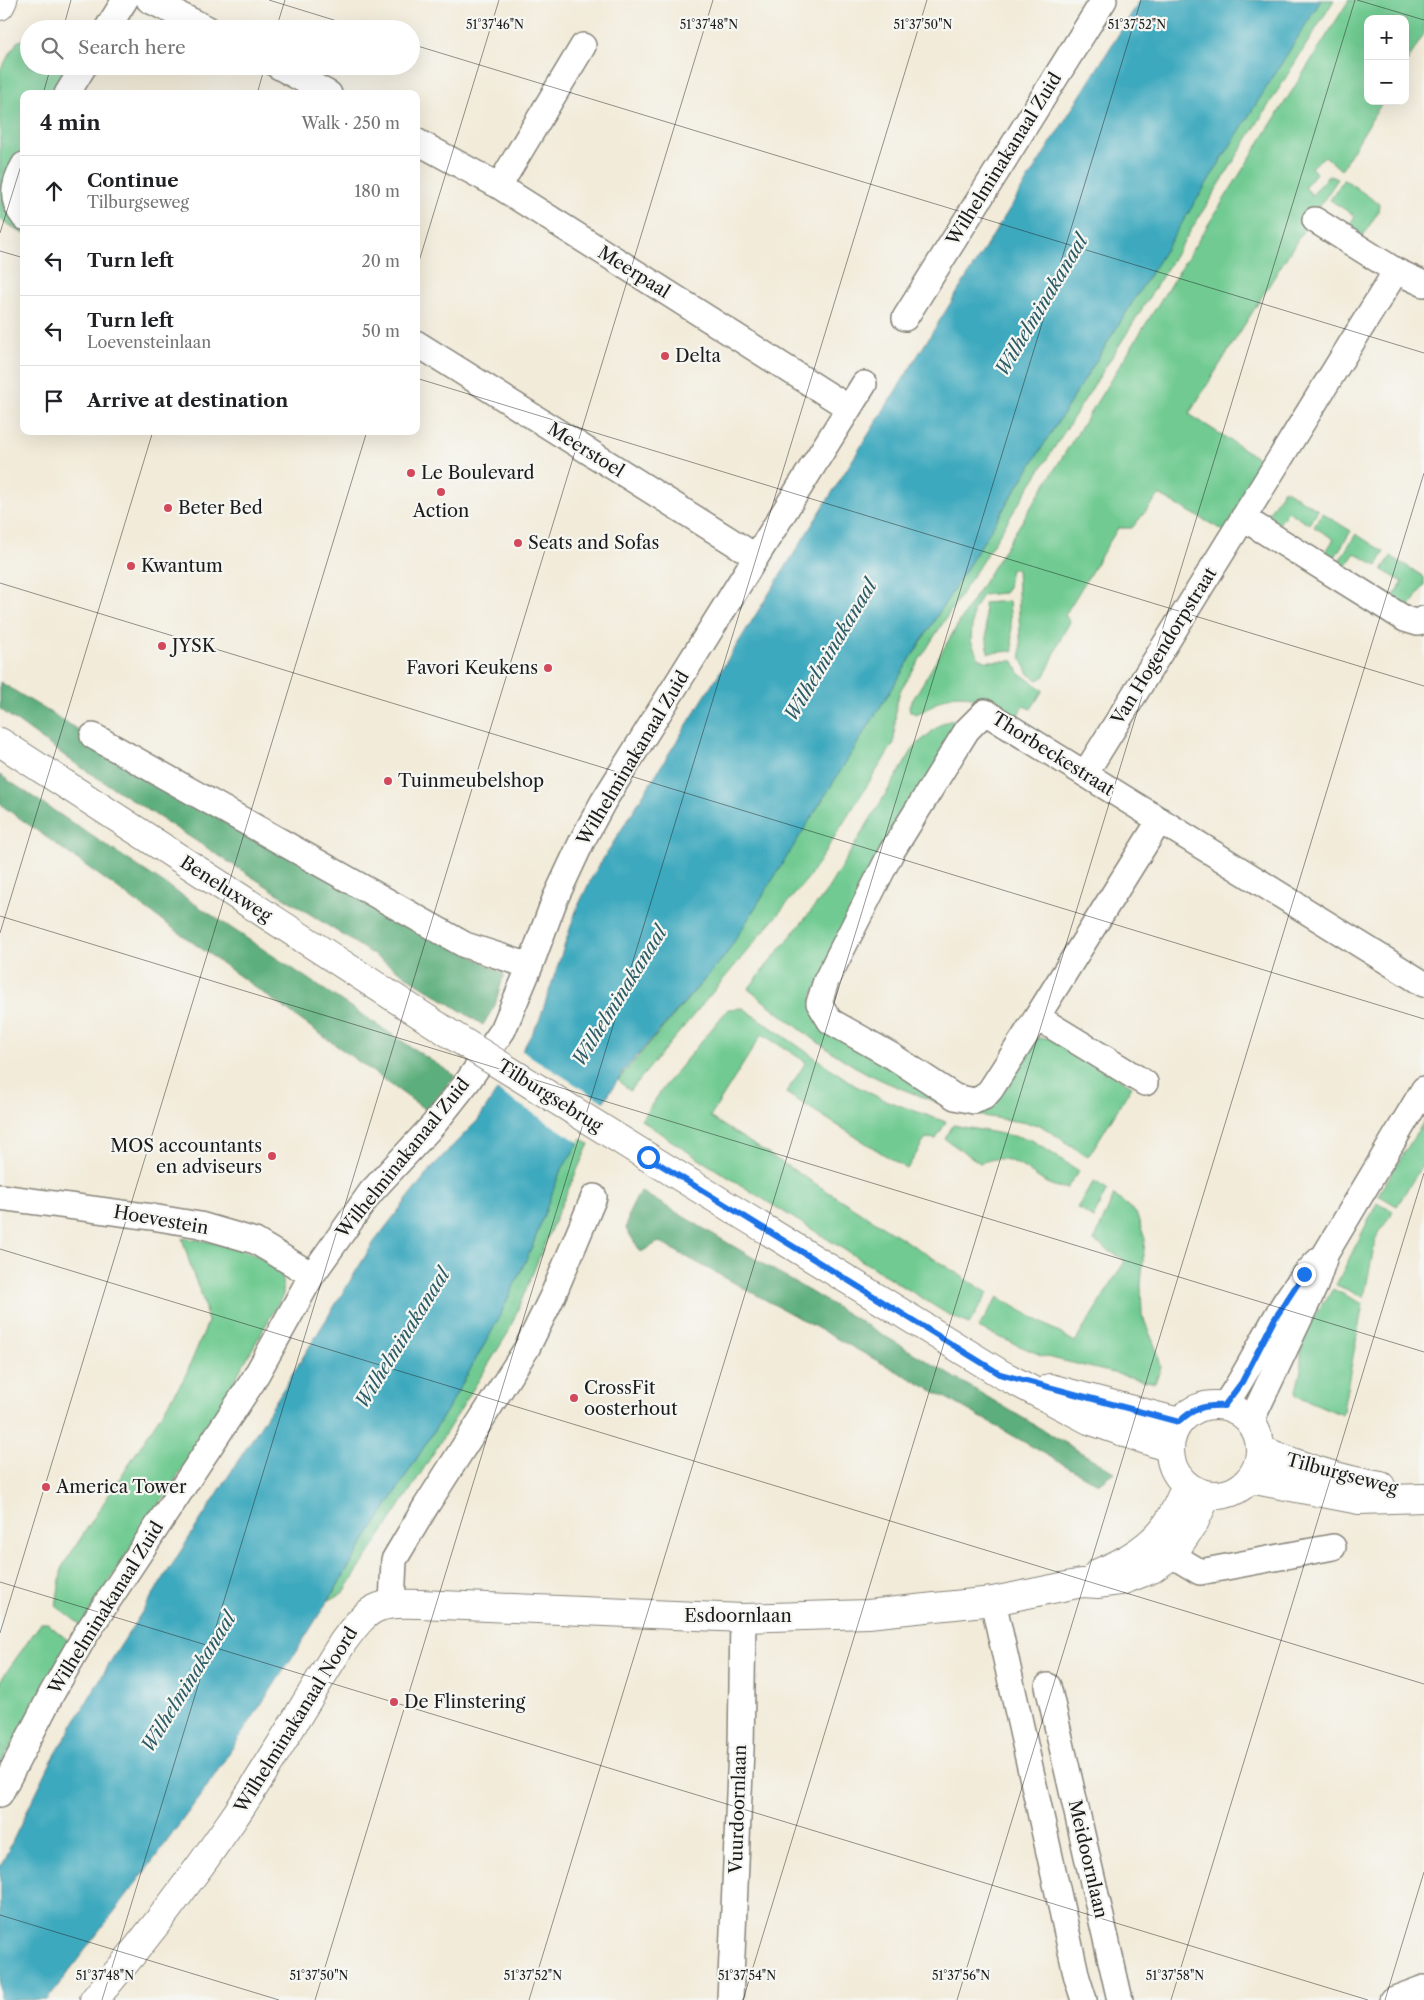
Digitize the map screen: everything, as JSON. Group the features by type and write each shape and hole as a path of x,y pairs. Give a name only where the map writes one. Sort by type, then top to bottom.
{"main road":[{"path":"0,6 3,0"},
{"name":"Beneluxweg","path":"0,742 452,1035"},
{"name":"Tilburgsebrug","path":"452,1035 1000,1374"},
{"path":"1000,1374 1179,1422"},
{"path":"1000,1374 1089,1420 1169,1448"},
{"path":"1210,1405 1224,1406 1236,1410 1251,1422 1259,1438 1260,1449 1256,1470 1241,1488 1217,1496 1196,1490 1176,1475 1171,1462 1169,1448 1172,1434 1179,1422 1188,1413 1210,1405"},
{"name":"Tilburgseweg","path":"1260,1449 1292,1463 1357,1482 1424,1494"},
{"name":"Tilburgseweg","path":"1250,1479 1359,1500 1424,1498"},
{"name":"Esdoornlaan","path":"392,1604 743,1618 868,1614 992,1601 1082,1583 1099,1584 1121,1581 1152,1569 1172,1555 1194,1523 1196,1490"},
{"name":"Esdoornlaan","path":"1082,1583 1136,1554 1150,1543 1196,1490"},
{"name":"Wilhelminakanaal Noord","path":"94,2000 137,1948 217,1842 358,1621 376,1607 392,1604"}],"street":[{"path":"149,0 191,20"},
{"name":"Wilhelminakanaal Zuid","path":"905,318 1104,0"},
{"path":"499,186 583,46"},
{"path":"69,90 79,75"},
{"path":"294,75 322,90"},
{"name":"Meerpaal","path":"420,144 499,186 849,408"},
{"path":"20,174 14,187 14,202 20,211"},
{"path":"1315,220 1396,271 1424,284"},
{"name":"Van Hogendorpstraat","path":"1085,774 1396,271"},
{"name":"Meerstoel","path":"420,346 755,556"},
{"name":"Wilhelminakanaal Zuid","path":"0,1794 52,1692 84,1637 253,1381 312,1275 371,1192 434,1124 468,1081 503,1030 555,899 582,841 603,802 864,384"},
{"path":"1243,518 1405,619 1421,621"},
{"name":"Thorbeckestraat","path":"1037,1017 991,1089 984,1097 974,1101 955,1098 892,1056 830,1020 819,1003 821,992 892,850 967,730 985,712 1424,984"},
{"path":"93,736 465,945 530,966"},
{"path":"1145,1083 1037,1017 1160,820"},
{"path":"1251,1422 1316,1286 1326,1253 1424,1089"},
{"name":"Hoevestein","path":"0,1197 152,1216 200,1225 255,1241 312,1275"},
{"path":"392,1604 394,1560 426,1506 527,1348 553,1295 594,1197"},
{"path":"1224,1406 1242,1382 1274,1320 1304,1274 1326,1253"},
{"path":"1172,1555 1200,1572 1333,1546"},
{"name":"Meidoornlaan","path":"992,1601 1084,2000"},
{"name":"Vuurdoornlaan","path":"730,2000 741,1749 743,1618"},
{"name":"Meidoornlaan","path":"1048,1686 1119,2000"},
{"path":"1020,1723 1055,1718"},
{"path":"1392,2000 1424,1988"}],"green space":[{"path":"1321,0 1334,0 1122,341 901,689 896,704 894,743 809,877 630,1091 618,1080 725,956"},
{"path":"1349,0 1424,0 1424,34 1409,58 1409,15 1364,15 1364,105 1381,105 1341,170 1325,156 1311,167 1316,173 1305,187 1312,195 1329,175 1338,179 1317,210 1311,207 1300,222 1306,226 1189,414 1267,464 1226,532 1159,495 1132,528 1118,528 1065,615 1070,622 1045,676 1038,680 1029,674 1021,658 1017,569 1011,569 1008,587 1004,593 982,595 973,611 971,641 978,657 985,661 1014,661 1019,673 1043,690 1031,709 1023,706 1014,722 978,696 977,699 965,695 955,695 943,699 922,712 916,714 910,711 909,706 977,593"},
{"path":"20,41 20,75 70,75 60,90 20,90 20,158 6,181 20,217 20,232 0,219 0,70 17,42"},
{"path":"1344,179 1379,204 1378,212 1361,239 1346,230 1355,216 1330,200"},
{"path":"1284,489 1318,510 1309,524 1288,511 1275,530 1263,522"},
{"path":"1322,513 1351,531 1330,565 1321,559 1334,539 1314,527"},
{"path":"1356,534 1384,552 1377,566 1355,553 1345,567 1335,567"},
{"path":"1391,556 1424,577 1424,585 1406,612 1393,597 1403,582 1382,570"},
{"path":"1009,601 1013,651 988,653 984,603"},
{"path":"0,682 227,820 504,974 495,1005 483,1025 76,764 0,709"},
{"path":"968,716 811,998 950,1107 890,1084 854,1066 813,1039 748,989 824,895 915,746 942,723"},
{"path":"0,775 456,1076 426,1110 0,804"},
{"path":"743,1008 856,1086 882,1099 946,1122 936,1139 926,1138 907,1169 786,1093 806,1062 762,1034 710,1117 988,1293 969,1324 949,1315 691,1154 641,1120 666,1084 728,1009"},
{"path":"1033,1038 1054,1038 1132,1086 1088,1157 1040,1125 976,1115 995,1100"},
{"path":"1424,1121 1424,1162 1397,1206 1378,1195"},
{"path":"953,1125 1030,1139 1079,1171 1067,1188 1051,1185 1015,1163 1004,1159 980,1163 945,1139"},
{"path":"579,1137 589,1144 556,1217 508,1333 411,1489 344,1592 328,1601 449,1407 497,1322 532,1247 560,1172 578,1144 577,1140"},
{"path":"1094,1181 1107,1189 1093,1218 1077,1208"},
{"path":"640,1191 1114,1472 1098,1484 959,1405 659,1242 641,1252 626,1229 629,1213"},
{"path":"1114,1195 1136,1213 1145,1239 1141,1284 1142,1315 1157,1351 1161,1367 1155,1383 1043,1356 978,1328 998,1297 1075,1342 1125,1261 1094,1241"},
{"path":"1377,1203 1393,1211 1376,1238 1364,1297 1336,1285"},
{"path":"182,1238 239,1249 267,1261 277,1270 283,1280 283,1295 194,1451 81,1625 56,1606 62,1567 184,1379 208,1322 202,1296"},
{"path":"1333,1289 1363,1304 1342,1415 1295,1395 1301,1370 1301,1351 1306,1327"},
{"path":"41,1623 47,1623 70,1642 0,1766 0,1681"}],"water":[{"name":"Wilhelminakanaal","path":"1140,0 1321,0 725,956 623,1072 604,1101 601,1101 577,1140 578,1144 560,1172 532,1247 497,1322 449,1407 297,1650 208,1785 47,2000 0,2000 0,1867 51,1762 112,1659 261,1425 374,1242 432,1167 478,1120 496,1092 499,1091 539,1021 577,908 593,875"}],"pier":[{"path":"519,1049 605,1103 603,1103 579,1141 580,1143 495,1089 497,1089 520,1052"}],"place":[{"name":"Delta","path":"665,356"},
{"name":"Le Boulevard","path":"411,473"},
{"name":"Action","path":"441,492"},
{"name":"Beter Bed","path":"168,508"},
{"name":"Seats and Sofas","path":"518,543"},
{"name":"Kwantum","path":"131,566"},
{"name":"JYSK","path":"162,646"},
{"name":"Favori Keukens","path":"548,668"},
{"name":"Tuinmeubelshop","path":"388,781"},
{"name":"MOS accountants en adviseurs","path":"272,1156"},
{"name":"CrossFit oosterhout","path":"574,1398"},
{"name":"America Tower","path":"46,1487"},
{"name":"De Flinstering","path":"394,1702"}],"route":[{"path":"648,1157 1000,1374 1179,1422 1188,1413 1199,1408 1210,1405 1224,1406 1242,1382 1274,1320 1304,1274"}]}
